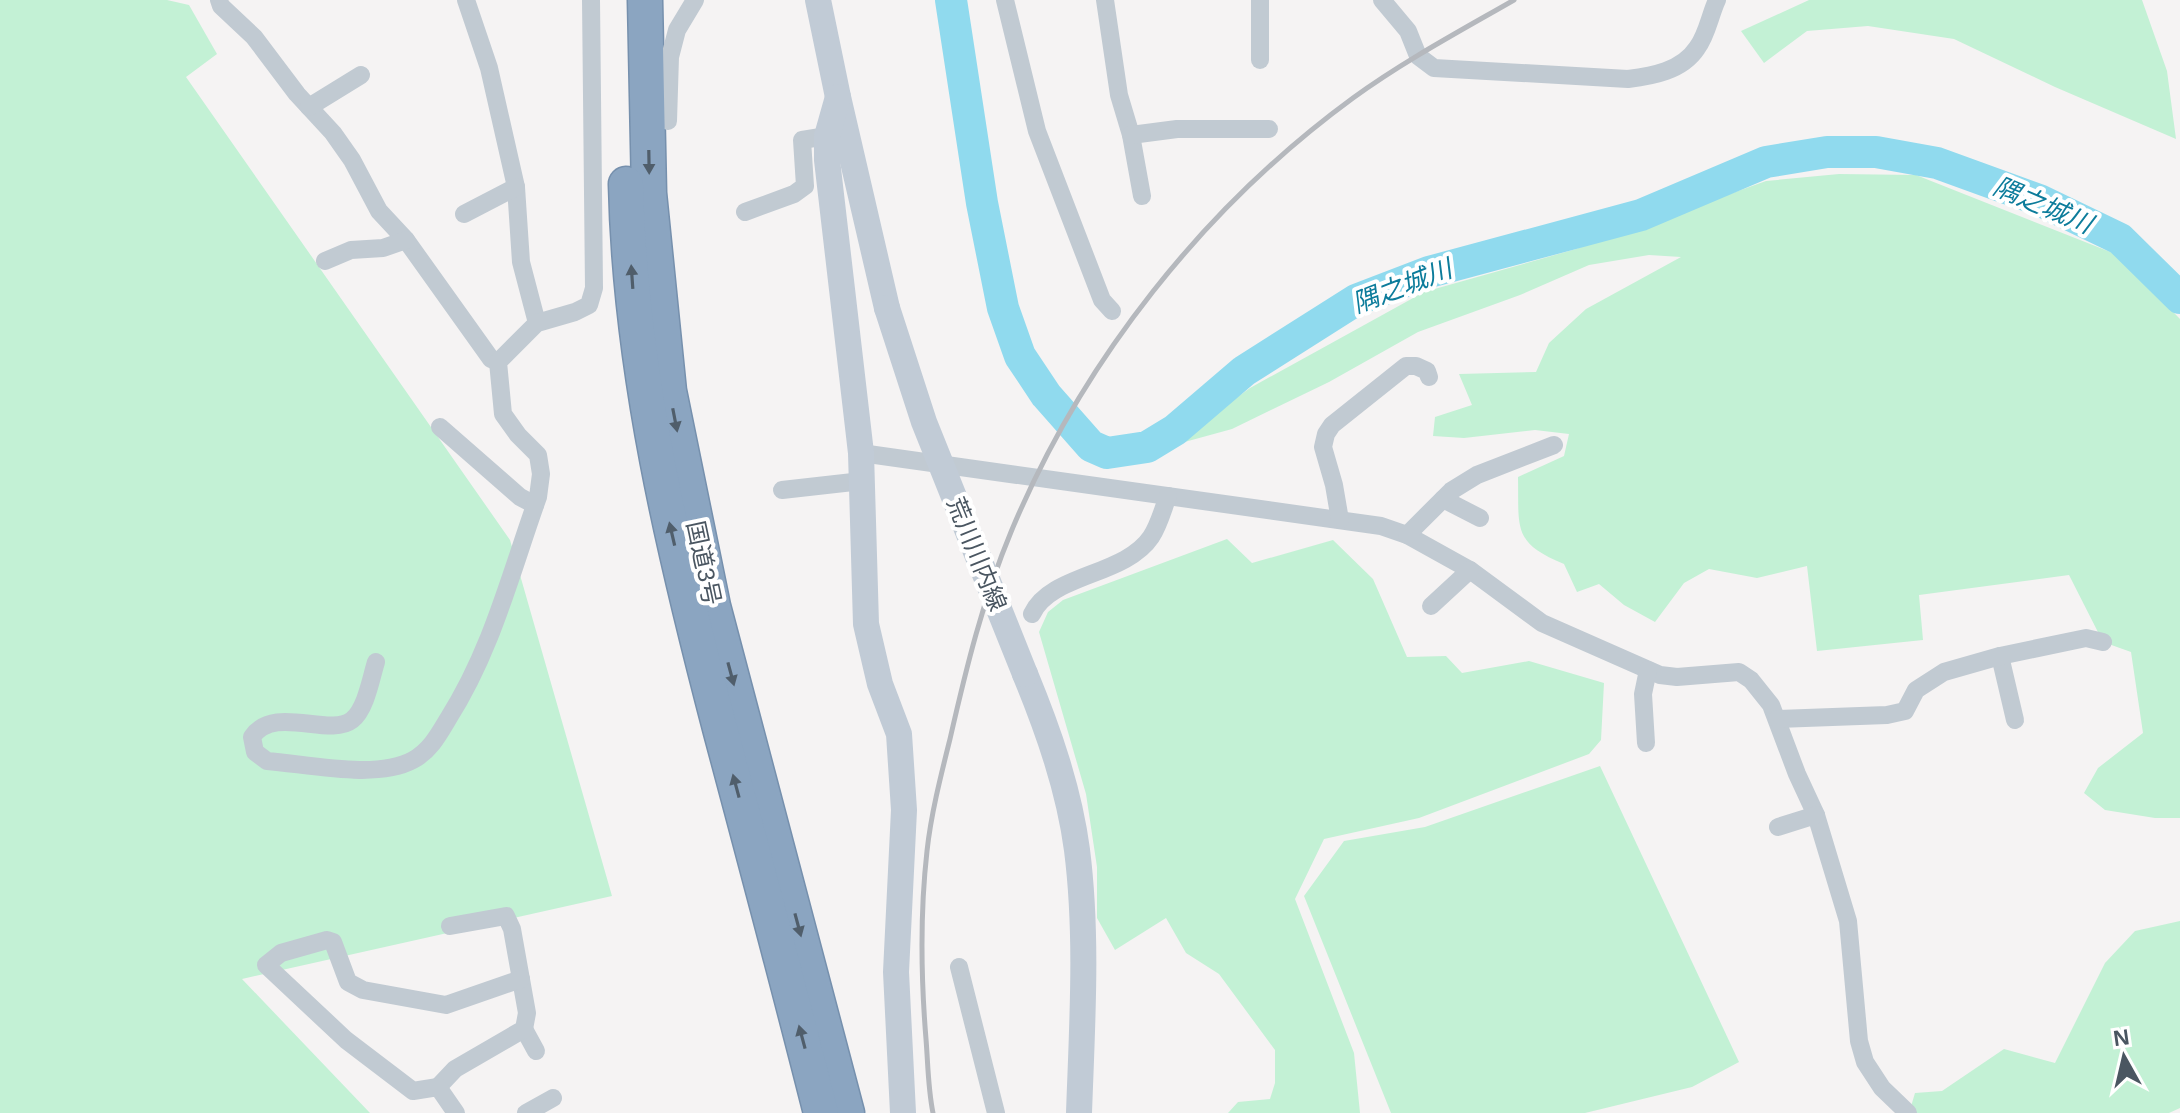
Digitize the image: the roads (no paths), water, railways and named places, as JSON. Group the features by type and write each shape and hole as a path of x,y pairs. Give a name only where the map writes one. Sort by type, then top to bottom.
{"highway":[{"name":"国道3号","path":"622,0 626,194 633,294 658,465 689,612 821,1113"},
{"name":"国道3号","path":"645,0 649,193 669,391 713,606 847,1113"}],"main road":[{"name":"荒川川内線","path":"818,0 887,308 924,422 1056,758 1077,847 1083,939 1079,1113"},
{"path":"838,97 827,136 827,160 861,453 866,624 880,684 899,734 904,810 896,972 903,1113"}],"street":[{"path":"219,0 221,6 254,37 333,133 352,160 379,211 406,240 491,359 498,362"},
{"path":"466,0 489,68 516,187 521,262 537,323"},
{"path":"498,362 537,323 589,305 594,288 591,0"},
{"path":"668,121 670,57 677,30 695,0"},
{"path":"1005,0 1037,131 1102,300 1112,311"},
{"path":"1105,0 1119,95 1131,135 1142,196"},
{"path":"1260,0 1260,60"},
{"path":"1382,0 1408,31 1418,56 1434,68 1628,79 1657,75 1680,65 1697,48 1717,0"},
{"path":"309,107 361,75"},
{"path":"1131,135 1177,129 1269,129"},
{"path":"745,212 794,194 805,186 802,140 827,136"},
{"path":"464,214 516,187"},
{"path":"325,261 351,250 383,248 406,240"},
{"path":"376,662 361,707 352,720 338,725 272,723 258,728 252,737 255,752 267,761 364,770 391,768 412,761 430,748 467,689 486,648 535,505 541,474 538,455 503,414 498,362"},
{"path":"1340,520 1323,447 1326,434 1332,425 1406,366 1427,371 1429,377"},
{"path":"440,427 520,497 535,505"},
{"path":"1407,535 1451,491 1477,475 1554,445"},
{"path":"861,453 1381,526 1407,535 1470,570 1542,623 1648,670 1677,677 1739,672 1751,680 1771,705 1816,815 1848,921 1859,1041 1865,1062 1882,1088 1908,1113"},
{"path":"782,490 862,481"},
{"path":"1032,614 1038,601 1118,563 1150,538 1168,496"},
{"path":"1443,499 1480,518"},
{"path":"1431,606 1470,570"},
{"path":"1777,719 1887,715 1905,711 1916,690 1944,672 2000,656 2086,638 2103,642"},
{"path":"2000,656 2015,720"},
{"path":"1646,743 1643,694 1648,670"},
{"path":"1778,827 1816,815"},
{"path":"450,926 506,916 512,929 527,1013 524,1029 536,1051"},
{"path":"521,979 446,1005 363,990 348,982 333,942 327,940 281,953 266,965 346,1040 413,1091 438,1087 455,1069 524,1029"},
{"path":"959,967 996,1113"},
{"path":"438,1087 456,1113"},
{"path":"526,1113 553,1098"}],"waterway":[{"name":"隅之城川","path":"951,0 982,203 1003,308 1020,356 1046,395 1091,446 1107,453 1147,447 1175,430 1244,371 1356,300 1429,272 1641,215 1766,162 1827,152 1876,152 1937,163 2039,200 2120,239 2180,298"}],"railway":[{"path":"933,1113 924,1016 922,945 923,898 931,823 962,687 984,608 1011,532 1040,469 1073,407 1111,348 1198,238 1247,188 1298,141 1372,84 1514,0"}]}
